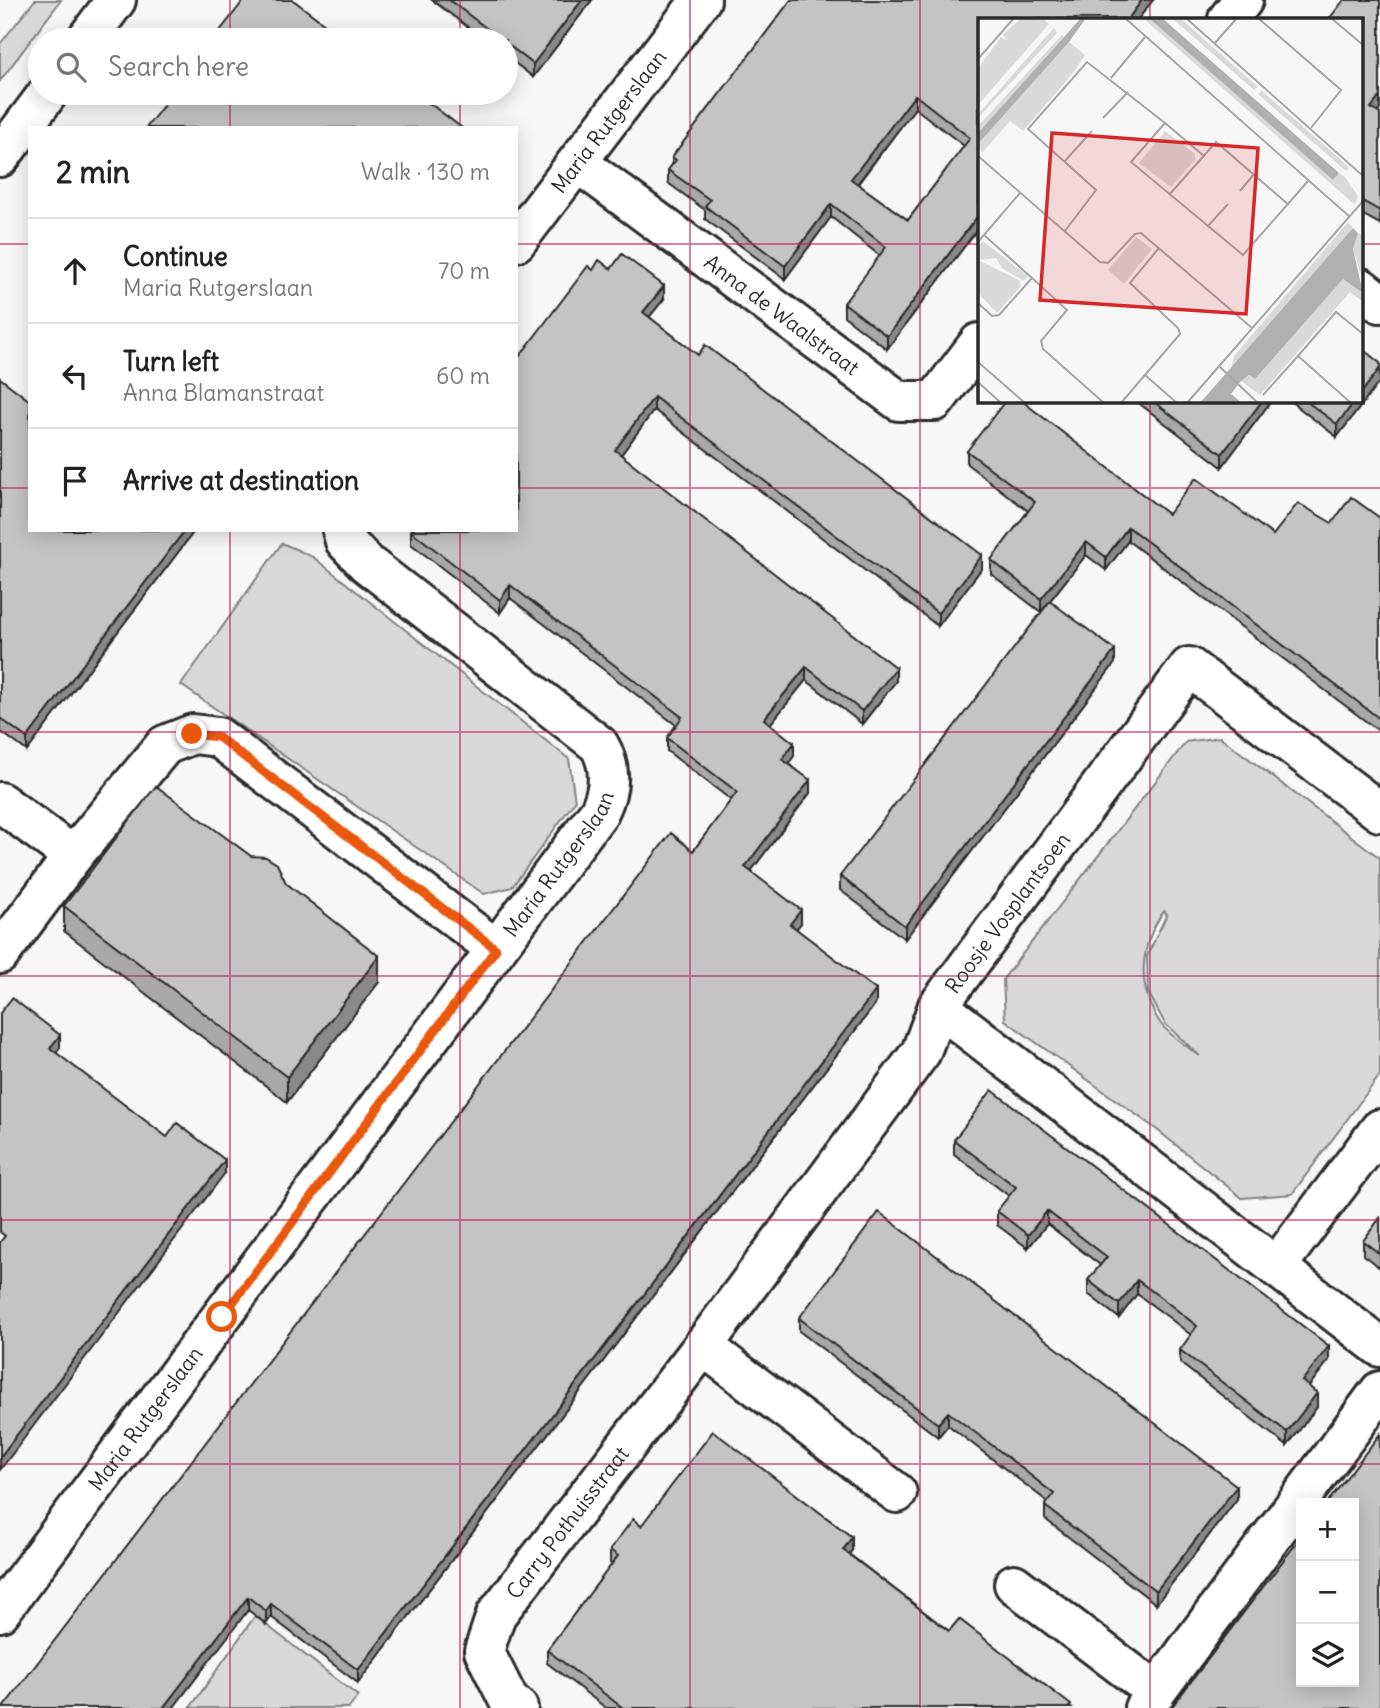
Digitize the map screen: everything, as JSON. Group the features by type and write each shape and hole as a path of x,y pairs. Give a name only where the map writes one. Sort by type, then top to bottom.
{"street":[{"path":"95,28 116,0"},
{"name":"Maria Rutgerslaan","path":"518,239 701,0"},
{"path":"1229,18 1243,0"},
{"path":"0,157 39,105"},
{"name":"Anna de Waalstraat","path":"578,163 899,401 935,401 978,344"},
{"path":"1362,289 1380,303"},
{"name":"Maria Rutgerslaan","path":"0,1612 599,812 607,795 607,758 599,745 366,563 345,541 343,532"},
{"name":"Roosje Vosplantsoen","path":"1380,812 1189,667 938,1006 1380,1347"},
{"path":"0,954 73,856 165,746 192,734 218,737 496,949"},
{"path":"0,802 73,856"},
{"name":"Carry Pothuisstraat","path":"518,1708 509,1702 484,1651 496,1615 704,1346 921,1052 938,1006"},
{"path":"1276,1267 1380,1129"},
{"path":"704,1346 897,1493"},
{"path":"1014,1584 1150,1700 1380,1391"}],"shaded area":[{"path":"35,0 61,0 40,28 28,28 28,44 0,81 0,44"},
{"path":"282,543 313,557 569,759 575,801 512,887 484,894 181,685"},
{"path":"1220,737 1380,858 1380,1075 1292,1194 1242,1198 1156,1129 1005,1020 1003,979 1186,742","holes":["1164,911 1167,914 1147,956 1148,992 1165,1024 1200,1056 1161,1024 1147,996 1144,982 1145,953 1156,924"]},
{"path":"255,1616 358,1696 349,1708 190,1708"}],"building":[{"path":"244,0 293,0 330,28 222,28"},
{"path":"449,0 582,0 533,64 518,52 518,28 486,28"},
{"path":"791,0 1142,0 1129,18 978,18 978,215 887,336 844,303 886,247 831,204 785,266 705,206 710,200 668,170 676,160 672,157","holes":["915,95 970,138 908,220 851,179"]},
{"path":"1344,0 1380,0 1380,96 1371,108 1380,114 1380,211 1362,201 1362,18 1330,18"},
{"path":"164,105 432,105 459,126 148,126"},
{"path":"622,254 664,286 643,312 698,355 705,345 982,555 938,613 654,397 615,450 896,668 862,711 806,667 764,719 794,743 782,759 810,780 745,867 801,910 790,924 876,990 358,1670 271,1604 266,1611 248,1597 163,1708 3,1708 671,833 693,851 737,792 667,738 682,717 510,585 500,600 412,532 518,532 518,358 588,266 593,270 599,260 611,269"},
{"path":"1362,349 1380,363 1380,368 1362,392"},
{"path":"0,378 28,399 28,532 183,532 27,738 0,718"},
{"path":"1004,402 1023,402 1168,514 1196,478 1273,535 1298,503 1332,523 1351,497 1380,518 1380,719 1128,527 1106,557 1086,542 1041,599 991,560 1035,502 967,451"},
{"path":"1154,402 1261,402 1222,454"},
{"path":"1307,402 1354,402 1337,424"},
{"path":"1050,601 1115,650 905,926 840,876"},
{"path":"156,786 251,856 266,857 277,864 286,883 379,956 287,1077 64,906"},
{"path":"12,998 60,1035 50,1048 167,1137 177,1123 225,1160 0,1457 0,1242 5,1236 0,1232 0,1013"},
{"path":"992,1090 1329,1346 1302,1381 1317,1393 1287,1432 1180,1350 1197,1326 1168,1303 1137,1280 1119,1304 1088,1280 1107,1257 1047,1211 1028,1235 997,1211 1016,1187 954,1140"},
{"path":"879,1212 1237,1486 1156,1591 1045,1506 1054,1494 1001,1452 948,1412 938,1424 799,1318"},
{"path":"1380,1218 1380,1254 1363,1241"},
{"path":"713,1431 852,1537 843,1550 949,1631 959,1619 1071,1705 1068,1708 623,1708 547,1650 618,1556 610,1550 633,1519 641,1526"},
{"path":"1380,1434 1380,1708 1171,1708 1296,1544 1296,1687 1359,1687 1359,1498 1331,1498"}],"route":[{"path":"192,734 218,737 496,949 222,1317"}]}
